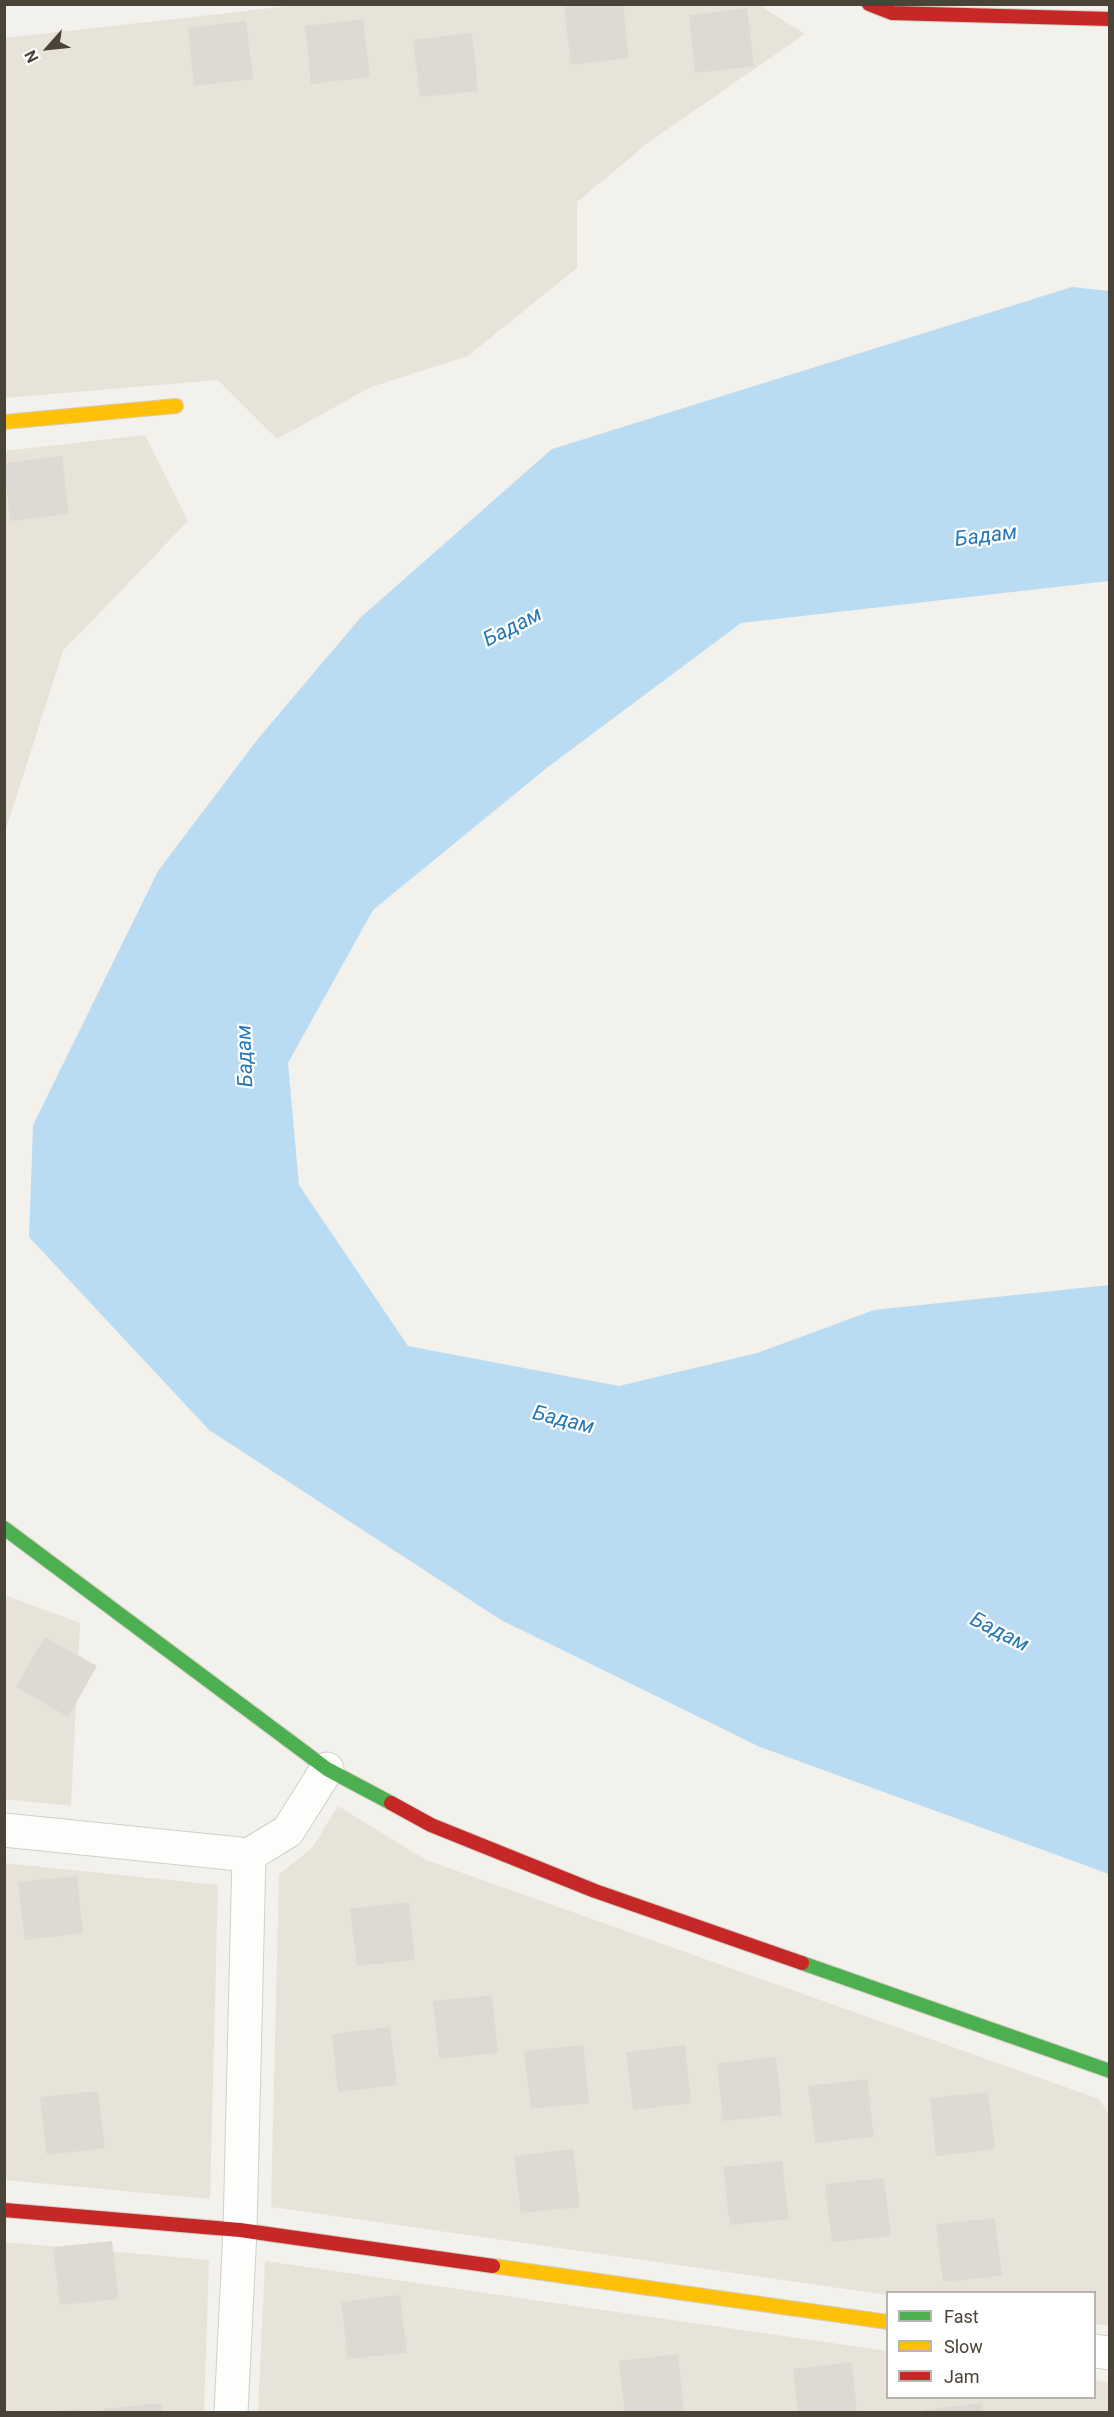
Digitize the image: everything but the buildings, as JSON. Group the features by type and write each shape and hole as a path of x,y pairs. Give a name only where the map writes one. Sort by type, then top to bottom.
{"street":[{"path":"869,4 892,14 1110,19"},
{"path":"4,422 176,406"},
{"path":"4,1527 327,1768 431,1825 595,1891 1110,2071"},
{"path":"4,1830 249,1855 288,1831 327,1768"},
{"path":"231,2412 240,2230 249,1855"},
{"path":"4,2210 240,2230 886,2322"}],"shaded area":[{"path":"307,4 759,5 805,34 649,142 577,202 577,268 468,356 371,387 277,439 218,380 5,398 5,38"},
{"path":"145,435 188,521 63,651 5,832 5,451"},
{"path":"4,1595 80,1623 71,1806 5,1799"},
{"path":"338,1806 426,1860 1099,2099 1110,2116 1109,2326 1096,2324 1096,2291 886,2291 886,2295 271,2207 279,1874 312,1848"},
{"path":"4,1863 218,1885 210,2199 5,2180"},
{"path":"4,2242 209,2260 204,2412 5,2412"},
{"path":"265,2261 886,2351 886,2399 1096,2399 1096,2380 1110,2383 1109,2412 258,2412"}],"water":[{"name":"Бадам","path":"1072,287 1109,291 1109,581 741,623 548,767 373,910 288,1063 299,1185 408,1346 619,1386 757,1353 874,1310 1109,1285 1109,1874 760,1747 501,1620 209,1430 29,1237 33,1125 158,871 257,740 361,617 552,449"}],"traffic: fast":[{"path":"4,1528 327,1769 391,1803"},
{"path":"802,1963 1110,2071"}],"traffic: slow":[{"path":"4,422 176,406"},
{"path":"493,2266 886,2322"}],"traffic: jam":[{"path":"869,4 892,13 1110,19"},
{"path":"391,1803 431,1825 595,1891 802,1963"},
{"path":"4,2210 240,2230 493,2266"}]}
